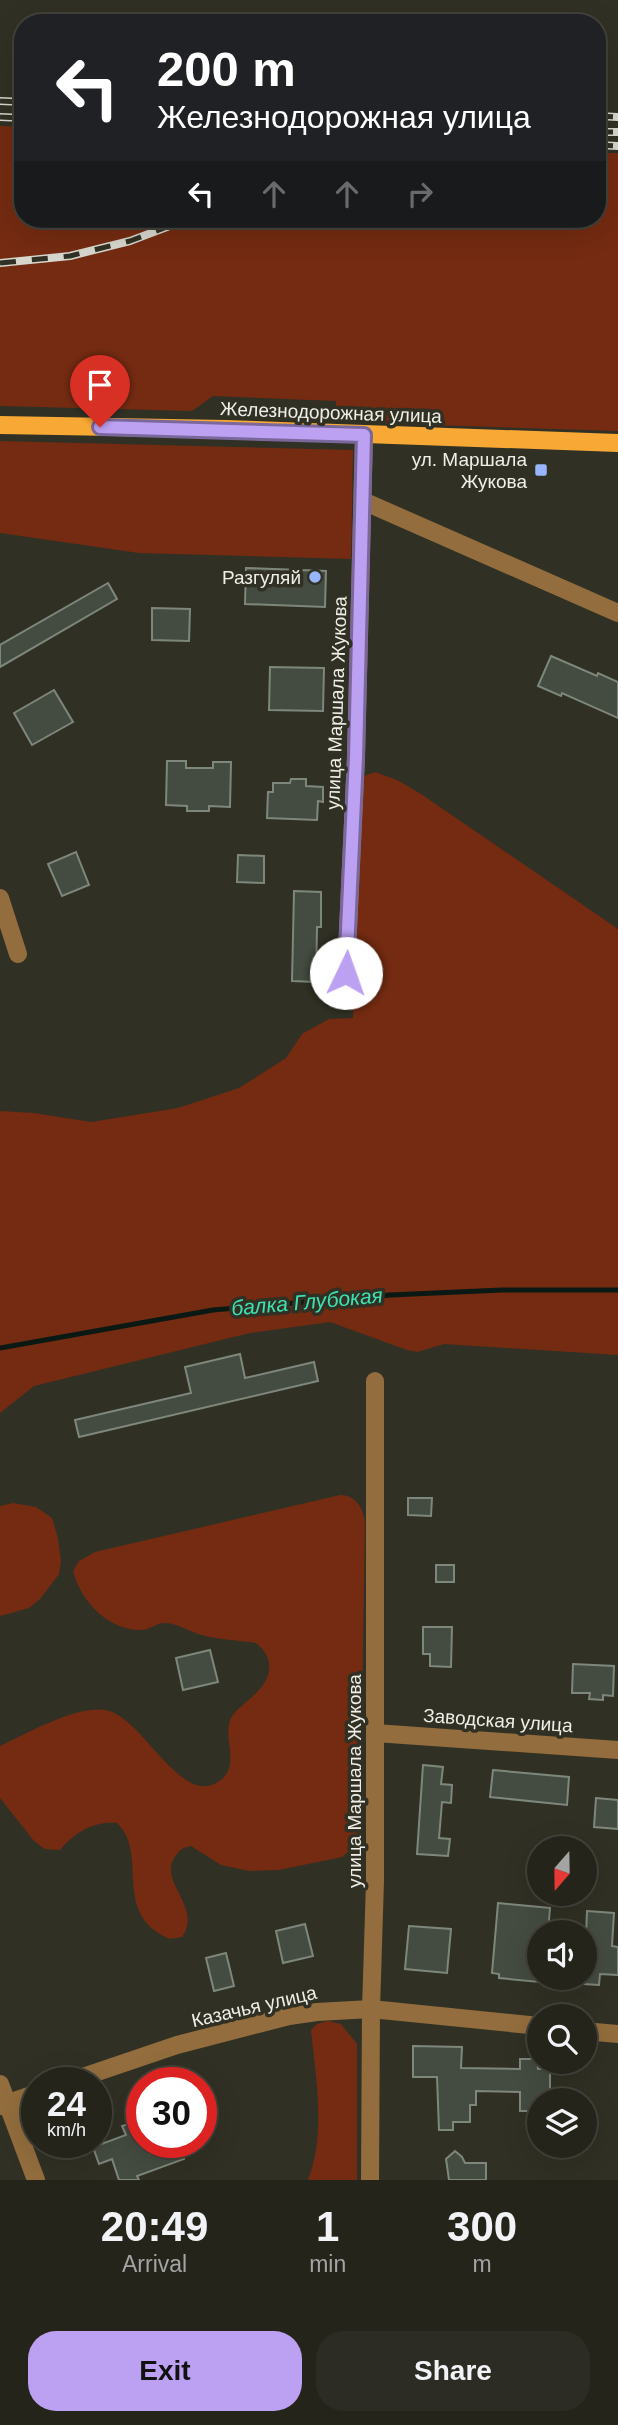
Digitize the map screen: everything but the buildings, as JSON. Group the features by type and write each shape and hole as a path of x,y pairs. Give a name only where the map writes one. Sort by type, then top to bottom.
{"main road":[{"name":"Железнодорожная улица","path":"0,425 226,429 618,443"}],"street":[{"name":"улица Маршала Жукова","path":"346,973 356,757 364,435"},
{"path":"363,501 618,613"},
{"path":"0,898 18,954"},
{"name":"улица Маршала Жукова","path":"370,2180 375,1881 375,1381"},
{"name":"Заводская улица","path":"375,1733 618,1750"},
{"name":"Казачья улица","path":"112,2067 177,2045 289,2016 342,2010 371,2009 527,2025"},
{"path":"597,2032 618,2034"},
{"path":"0,2084 4,2105 36,2180"},
{"path":"4,2105 21,2099"}],"shaded area":[{"path":"0,126 14,127 14,228 606,228 606,153 618,153 618,431 336,422 336,401 213,396 192,411 0,406"},
{"path":"0,441 353,450 351,559 139,553 0,533"},
{"path":"375,772 397,780 421,794 618,929 618,1355 444,1344 417,1352 330,1322 250,1333 34,1386 0,1413 0,1111 91,1122 178,1108 239,1088 286,1058 302,1034 329,1019 353,1018 361,787 364,776"},
{"path":"340,1495 350,1497 357,1503 365,1522 360,1842 342,1857 279,1870 249,1871 221,1865 191,1846 183,1848 172,1864 171,1874 184,1904 187,1926 182,1937 170,1939 152,1928 141,1915 133,1883 131,1851 126,1836 117,1823 100,1824 86,1829 60,1850 45,1849 34,1841 0,1798 0,1746 66,1716 105,1710 119,1716 134,1728 177,1773 192,1783 207,1786 222,1779 230,1765 228,1733 231,1718 266,1680 269,1667 262,1648 256,1643 209,1637 167,1623 141,1630 117,1625 97,1612 89,1603 73,1571 79,1561 95,1552"},
{"path":"13,1503 36,1507 52,1518 61,1561 59,1574 40,1599 29,1608 0,1616 0,1506"},
{"path":"328,2021 341,2024 357,2044 357,2180 308,2180 314,2162 318,2125 311,2030 317,2024"}],"waterway":[{"name":"балка Глубокая","path":"0,1348 213,1310 390,1295 502,1290 618,1290"}],"railway":[{"path":"0,101 14,102"},
{"path":"606,116 618,117"},
{"path":"0,117 14,118"},
{"path":"606,132 618,132"},
{"path":"606,145 618,146"},
{"path":"0,263 70,256 130,241 164,228"}],"place":[{"name":"ул. Маршала Жукова","path":"541,470"},
{"name":"Разгуляй","path":"315,577"}],"route":[{"path":"100,427 364,435 356,757 346,973"}]}
